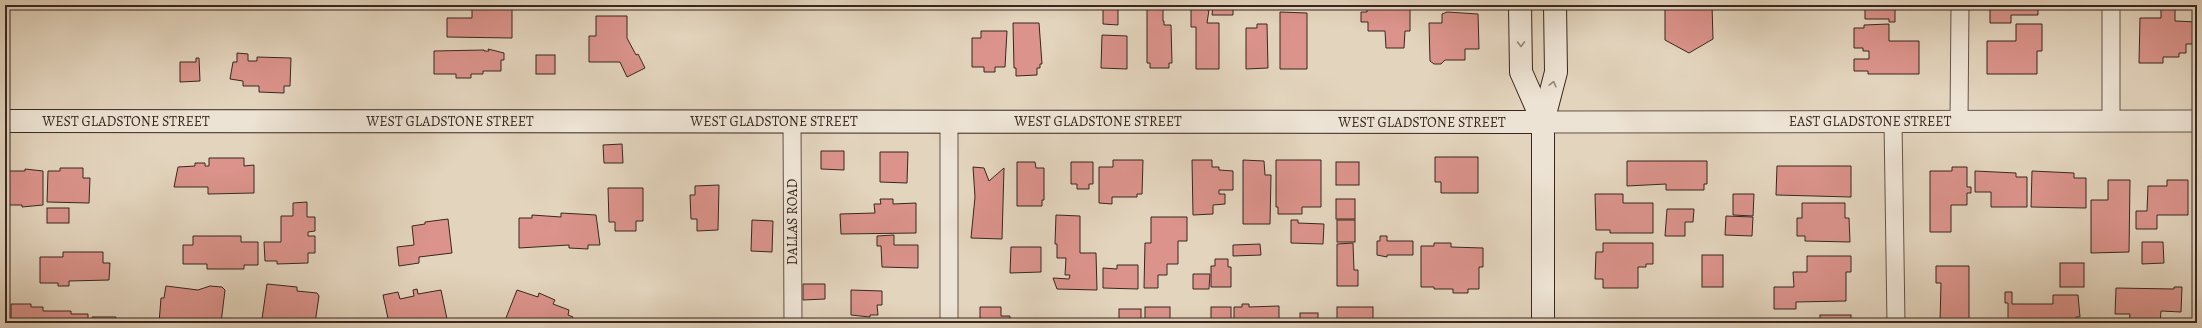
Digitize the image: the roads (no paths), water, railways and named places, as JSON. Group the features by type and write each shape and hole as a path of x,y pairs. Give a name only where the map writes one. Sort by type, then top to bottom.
{"main road":[{"path":"1520,5 1521,72 1543,122"},
{"path":"1543,323 1543,122 1556,72 1555,5"},
{"name":"WEST GLADSTONE STREET","path":"5,120 1543,122"}],"street":[{"path":"1959,121 1960,5"},
{"path":"2111,5 2111,121"},
{"name":"DALLAS ROAD","path":"792,121 793,323"},
{"path":"948,121 948,323"},
{"path":"1894,121 1896,323"},
{"name":"EAST GLADSTONE STREET","path":"1543,122 2197,121"}]}
